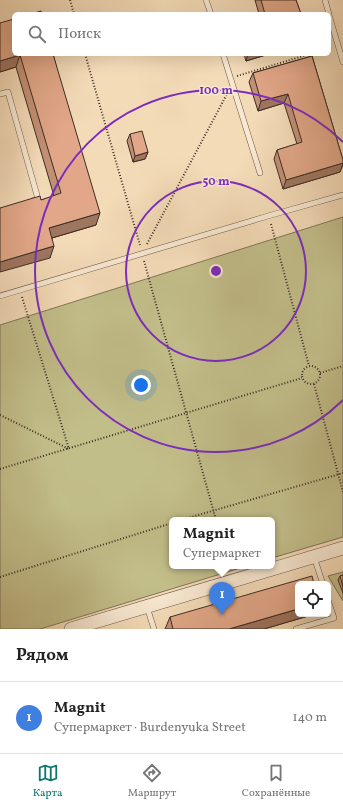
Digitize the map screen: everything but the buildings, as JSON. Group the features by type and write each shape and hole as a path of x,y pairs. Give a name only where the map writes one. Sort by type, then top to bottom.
{"street":[{"path":"275,568 343,548"},
{"path":"70,629 273,569"}],"lane":[{"path":"206,0 210,12"},
{"path":"325,0 328,12"},
{"path":"331,21 343,62"},
{"path":"224,56 260,174"},
{"path":"0,94 8,92 38,199 31,201"},
{"path":"0,296 268,216 343,196"},
{"path":"314,557 322,581"},
{"path":"146,606 154,629"},
{"path":"296,629 334,618 331,609"}],"path":[{"path":"70,0 73,12"},
{"path":"86,56 215,517"},
{"path":"230,78 303,56"},
{"path":"142,253 233,84"},
{"path":"268,216 309,366"},
{"path":"19,290 69,449"},
{"path":"309,366 317,368 320,373 318,381 314,384 307,384 302,378 303,371 309,366"},
{"path":"320,373 343,366"},
{"path":"0,469 302,378"},
{"path":"314,384 343,492"},
{"path":"0,415 69,449"},
{"path":"191,517 343,473"},
{"path":"0,577 169,524"}],"shaded area":[{"path":"343,217 343,537 275,557 275,517 169,517 169,569 237,569 40,629 0,629 0,325"},
{"path":"343,572 343,601 331,581 328,576"}],"place":[{"name":"Magnit","path":"222,615"}]}
